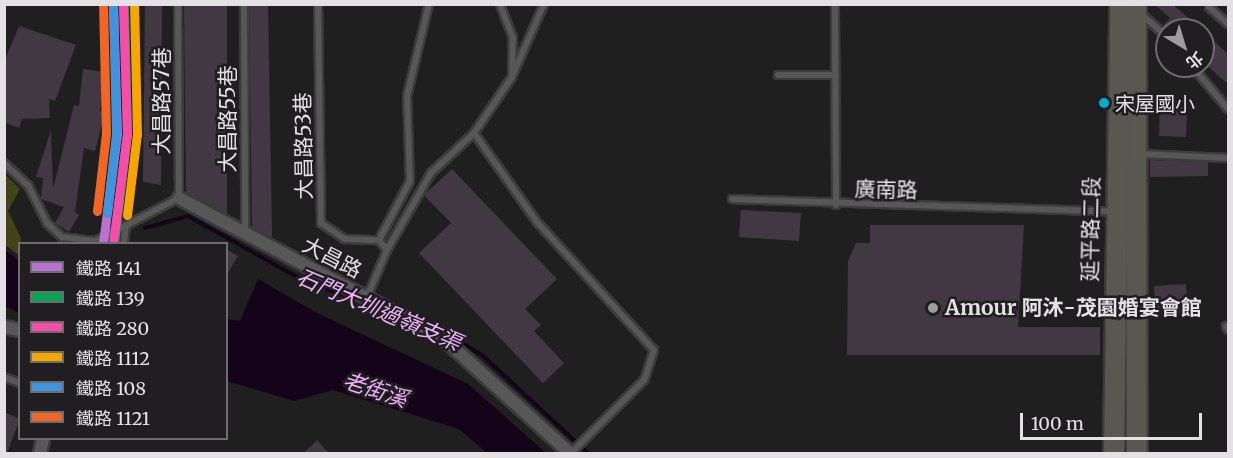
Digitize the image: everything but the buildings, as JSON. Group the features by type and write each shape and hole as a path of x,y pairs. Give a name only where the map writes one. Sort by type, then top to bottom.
{"main road":[{"path":"1129,7 1137,154 1137,453"},
{"name":"延平路二段","path":"1114,453 1115,212 1129,7"}],"street":[{"name":"大昌路","path":"179,198 367,297 470,369 568,453"}],"lane":[{"name":"大昌路57巷","path":"178,4 179,198"},
{"name":"大昌路55巷","path":"243,4 245,233"},
{"name":"大昌路53巷","path":"318,4 321,223 345,239 379,240"},
{"path":"387,250 379,240 410,181 407,96 429,4"},
{"path":"500,4 513,38 512,77"},
{"path":"367,297 387,250 431,173 474,132 512,77 544,4"},
{"name":"廣南路","path":"835,4 836,205 1115,212 1136,210"},
{"path":"1129,7 1155,28"},
{"path":"1209,7 1228,24"},
{"path":"778,75 836,75"},
{"path":"1202,78 1228,109"},
{"path":"474,132 537,222 654,350 644,380 568,453"},
{"path":"1137,154 1228,158"},
{"path":"4,163 28,185 59,242"},
{"path":"54,232 96,241 179,198"},
{"path":"732,200 836,205"},
{"path":"124,242 126,225"},
{"path":"4,376 18,382"}],"shaded area":[{"path":"5,174 20,189 8,211 21,238 21,242 18,242 18,254 5,245"}],"water":[{"path":"5,250 18,260 18,312 5,306"},
{"name":"老街溪","path":"258,279 317,313 468,384 546,453 487,453 459,429 333,390 294,401 228,381 228,319 240,321"}],"waterway":[{"name":"石門大圳過嶺支渠","path":"145,228 188,216 299,278 364,303"},
{"name":"石門大圳過嶺支渠","path":"447,334 482,355 589,454"}],"rail line":[{"name":"1121","path":"97,211 106,133 103,4"},
{"name":"141","path":"103,242 117,133 113,4"},
{"name":"108","path":"107,213 116,134 113,4"},
{"name":"280","path":"113,242 127,134 123,4"},
{"name":"139","path":"114,242 127,134 124,4"},
{"name":"1112","path":"127,215 137,134 134,4"}],"place":[{"name":"宋屋國小","path":"1104,103"},
{"name":"Amour 阿沐-茂園婚宴會館","path":"933,308"}]}
